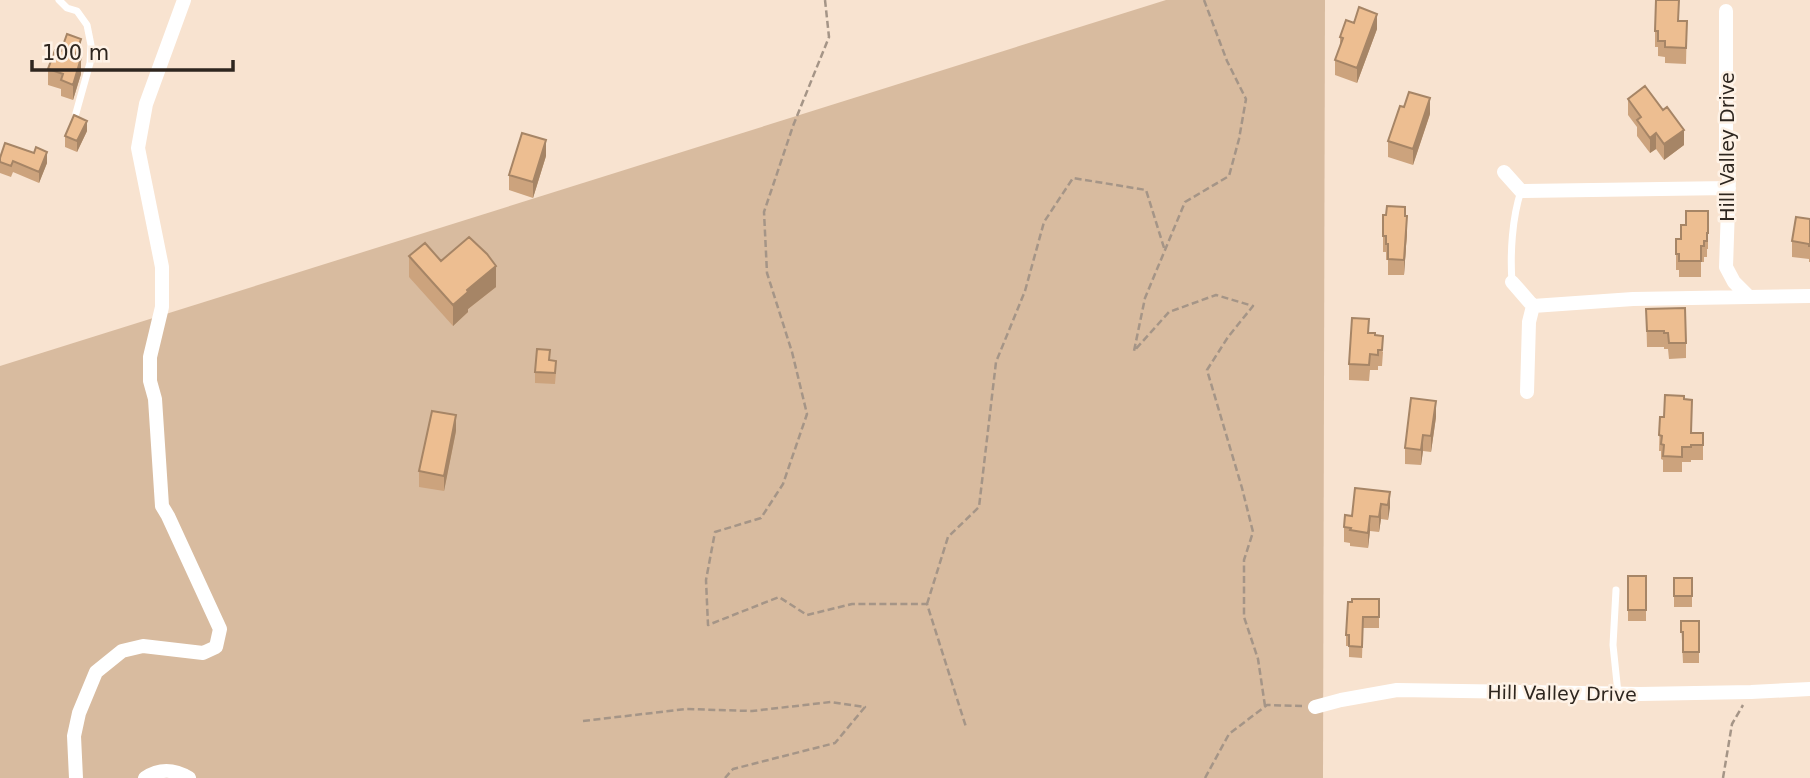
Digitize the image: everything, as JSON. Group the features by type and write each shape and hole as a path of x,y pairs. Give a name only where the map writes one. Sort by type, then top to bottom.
{"street":[{"path":"76,778 75,736 79,713 96,672 122,651 143,646 203,653 216,647 220,629 162,506 155,399 150,381 150,357 162,307 162,267 138,148 146,104 184,0"},
{"name":"Hill Valley Drive","path":"1726,11 1726,156 1729,188 1726,267 1734,282 1749,297"},
{"path":"1504,172 1521,191 1729,188"},
{"path":"1512,282 1533,306"},
{"path":"1533,306 1633,299 1810,296"},
{"path":"1527,392 1529,322 1533,306"},
{"name":"Hill Valley Drive","path":"1315,707 1398,690 1618,693 1810,689"},
{"path":"145,778 153,772 170,770 189,778"}],"lane":[{"path":"59,0 67,8 77,11 87,26 91,45 90,63 76,113"},
{"path":"1512,282 1510,264 1521,191"},
{"path":"1616,590 1613,645 1618,693"}],"path":[{"path":"825,0 829,37 793,126 765,212 766,272 792,352 807,414 783,484 761,519 715,532 706,580 708,625 779,597 807,615 852,604 927,604"},
{"path":"1204,0 1245,99 1239,139 1229,176 1185,202 1145,298 1134,351 1169,312 1216,295 1253,306 1228,337 1207,370 1253,532 1244,560 1244,617 1258,659 1265,706"},
{"path":"966,727 927,604 948,537 979,507 996,362 1024,290 1044,222 1073,178 1146,190 1165,252"},
{"path":"1723,778 1732,724 1751,692"},
{"path":"583,721 686,709 752,711 831,702 865,707 835,743 733,769 724,778"},
{"path":"1205,778 1229,734 1265,706 1315,707"}],"shaded area":[{"path":"1166,0 1325,0 1323,778 0,778 0,366"}],"building":[{"path":"1656,0 1679,0 1678,21 1687,21 1686,48 1665,47 1665,41 1658,41 1658,31 1655,31"},
{"path":"1359,7 1377,14 1357,68 1335,60 1346,20 1354,23"},
{"path":"67,34 81,39 75,56 81,58 73,85 61,80 63,74 48,69 55,50 61,51"},
{"path":"1645,86 1663,110 1667,107 1684,130 1664,144 1656,133 1650,138 1637,120 1641,117 1628,99"},
{"path":"1409,92 1430,98 1413,149 1388,141 1400,106 1404,107"},
{"path":"74,115 87,121 77,141 65,136"},
{"path":"522,133 546,140 533,182 509,175"},
{"path":"5,143 34,153 36,147 47,152 39,172 13,161 11,166 0,162"},
{"path":"1387,206 1405,207 1407,216 1404,260 1388,259 1388,244 1386,236 1383,236 1383,215 1386,215"},
{"path":"1686,211 1708,211 1707,241 1701,246 1701,261 1679,261 1679,254 1676,254 1676,239 1681,239 1681,225 1686,225"},
{"path":"1796,217 1810,219 1810,246 1792,241"},
{"path":"469,237 496,266 453,305 409,256 425,243 441,261"},
{"path":"1685,308 1686,343 1669,343 1668,333 1664,331 1647,331 1646,309"},
{"path":"1352,318 1369,319 1368,333 1383,336 1382,350 1378,350 1378,355 1370,354 1369,365 1349,364"},
{"path":"537,349 550,350 549,360 556,361 555,373 535,372"},
{"path":"1665,395 1684,396 1684,399 1692,400 1691,433 1703,433 1703,445 1682,447 1682,457 1663,456 1664,445 1661,444 1662,436 1659,435 1660,417 1664,417"},
{"path":"1411,398 1436,401 1431,436 1423,435 1421,450 1405,448"},
{"path":"432,411 456,415 444,476 419,471"},
{"path":"1355,488 1390,492 1388,505 1381,504 1379,517 1370,516 1368,533 1344,527 1345,515 1352,516"},
{"path":"1628,576 1646,576 1646,610 1628,610"},
{"path":"1674,578 1692,578 1692,596 1674,596"},
{"path":"1352,599 1379,599 1379,617 1363,617 1362,647 1349,646 1349,635 1346,635 1348,602 1352,602"},
{"path":"1681,621 1699,621 1699,652 1683,652"}]}
